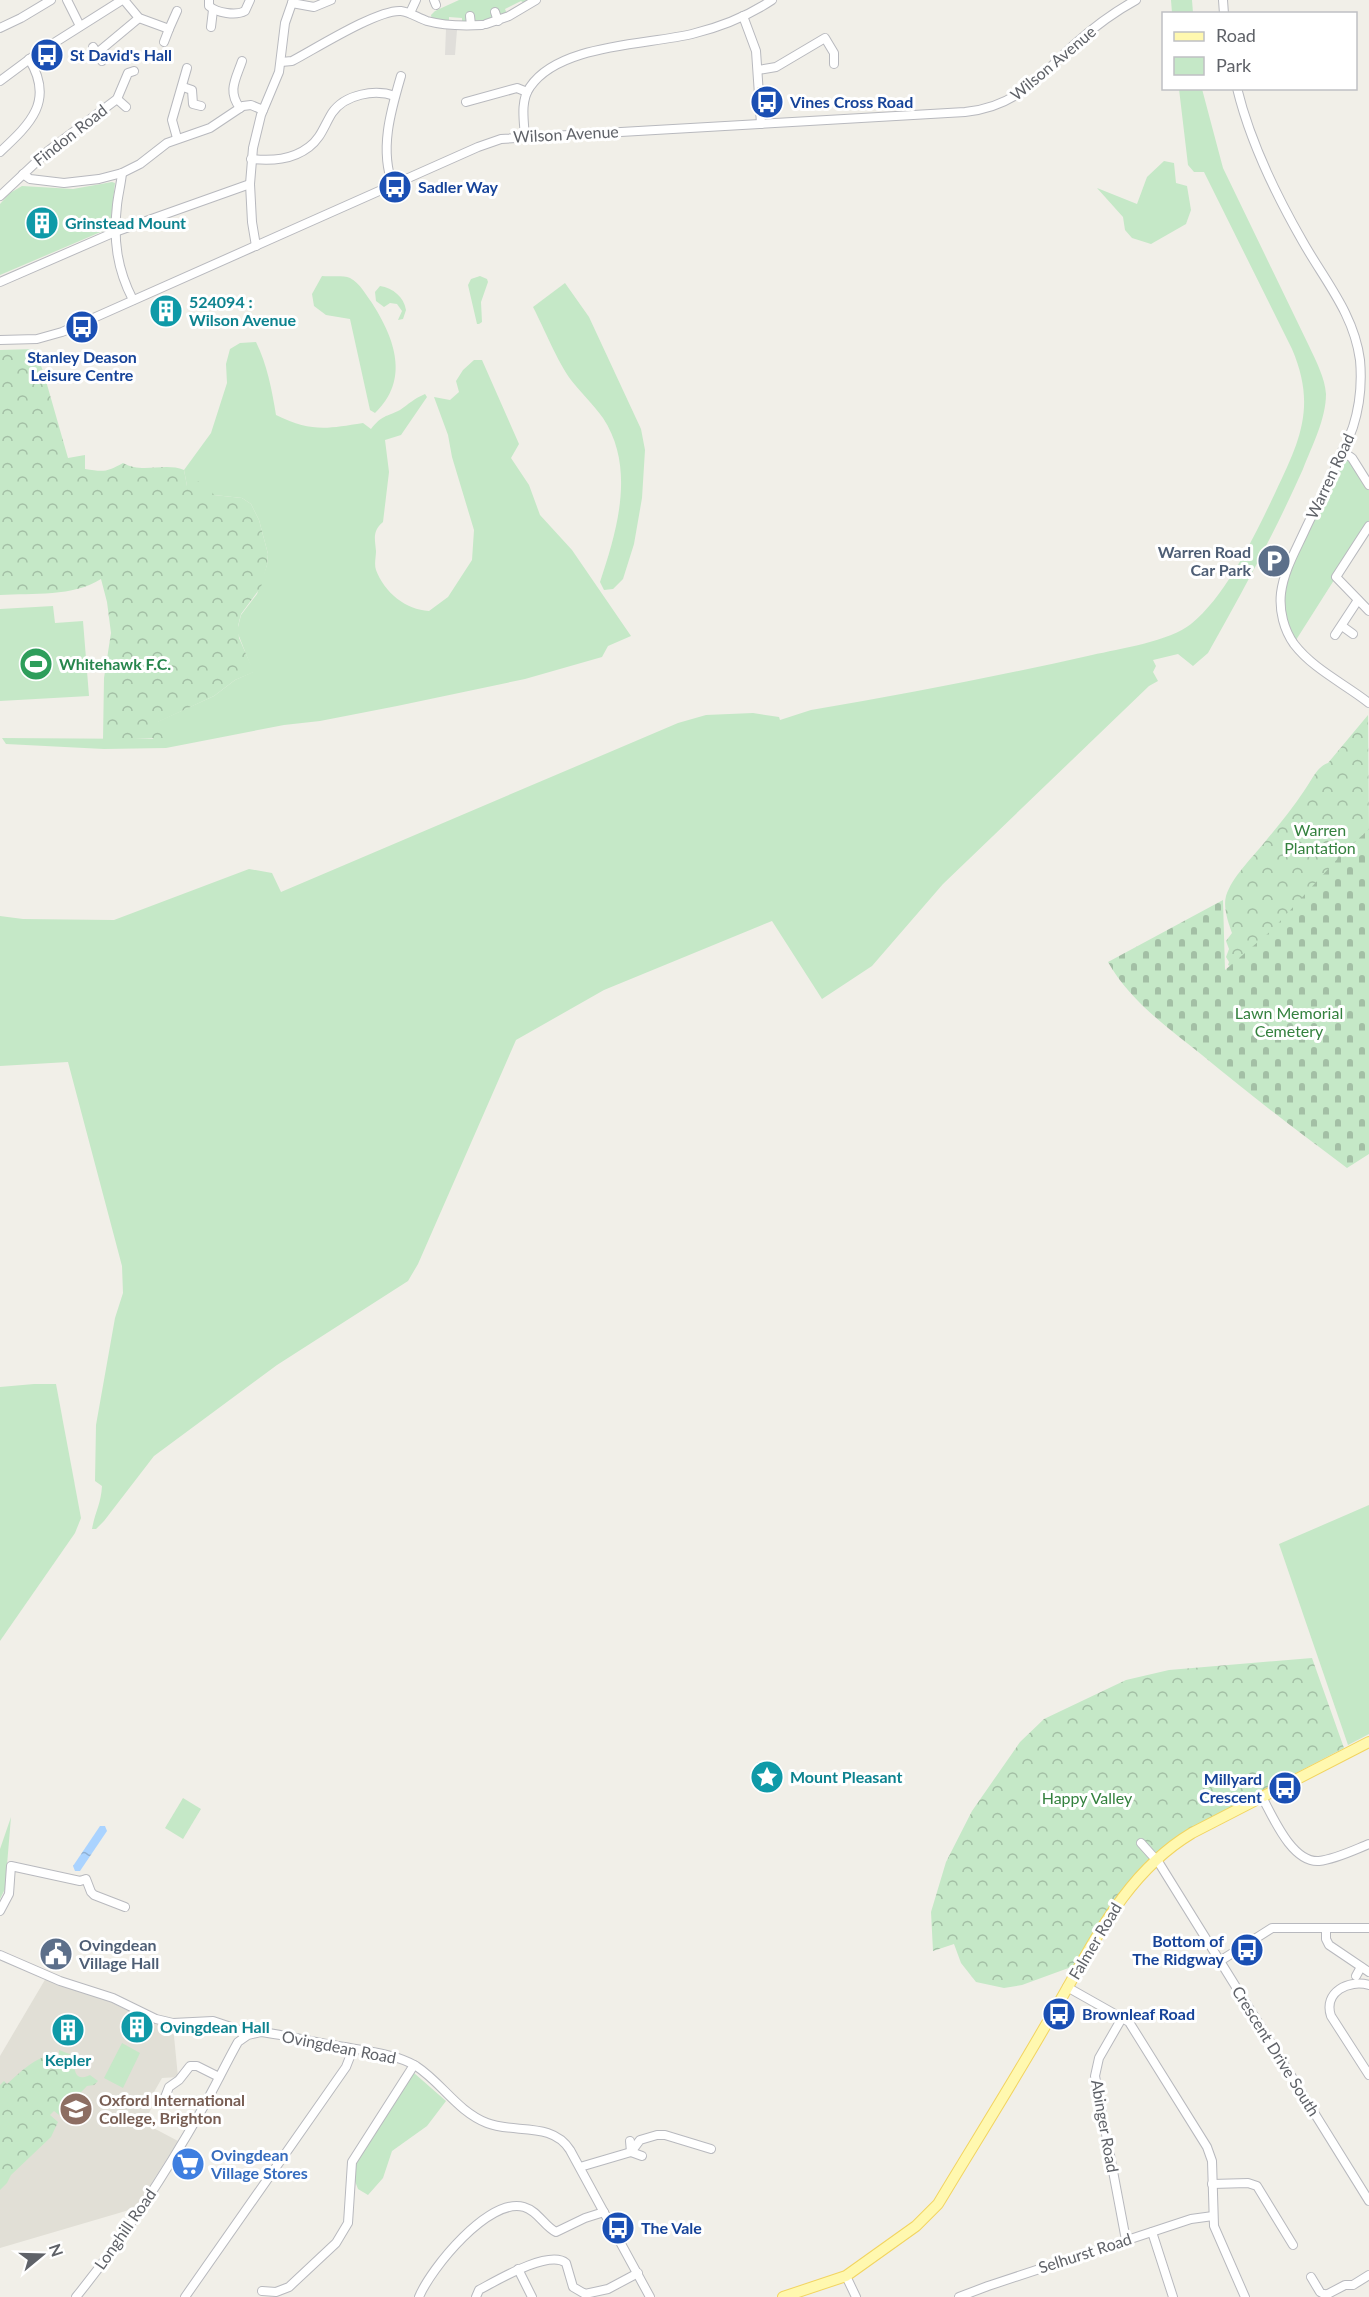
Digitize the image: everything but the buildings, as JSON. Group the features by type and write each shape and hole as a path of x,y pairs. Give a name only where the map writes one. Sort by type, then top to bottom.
{"main road":[{"name":"Falmer Road","path":"783,2297 846,2276 916,2226 938,2204 1119,1900 1133,1882 1156,1860 1181,1840 1369,1742"}],"street":[{"path":"3,14 3,26 51,0"},
{"path":"67,0 81,26"},
{"path":"0,81 29,59 123,0 139,18 169,28"},
{"path":"209,0 209,6 213,10 240,13 245,11 250,0"},
{"path":"256,246 252,222 251,159 263,110 278,76 284,29 292,1 314,7 331,0"},
{"path":"410,13 416,0"},
{"path":"281,62 292,62 343,33 389,13 400,11 410,13 444,25 471,21 484,25 496,16 516,13 537,0"},
{"path":"525,136 524,108 527,92 542,75 575,57 601,49 697,33 743,16 772,0"},
{"name":"Wilson Avenue","path":"0,340 38,339 54,335 393,184 490,142 505,138 965,112 998,106 1032,85 1089,32 1136,0"},
{"path":"211,27 213,10"},
{"path":"164,42 177,11"},
{"path":"743,16 753,42 758,70 761,124"},
{"path":"102,62 95,50 139,18"},
{"path":"758,70 776,67 828,36 834,64"},
{"path":"0,152 21,132 40,99 36,75 29,59"},
{"path":"240,108 234,99 233,92 242,61"},
{"path":"177,138 172,120 187,68"},
{"name":"Findon Road","path":"0,196 48,151 117,99 128,73 134,71"},
{"path":"393,184 388,169 387,146 401,74"},
{"path":"183,87 192,90 193,104 201,106"},
{"path":"471,98 517,88 527,92"},
{"name":"Warren Road","path":"1238,90 1249,127 1271,179 1297,232 1343,306 1355,337 1360,369 1360,393 1354,422 1289,562 1282,588 1281,610 1288,635 1304,656 1369,703"},
{"path":"251,159 282,159 304,151 320,137 334,110 349,100 374,93 395,96"},
{"path":"117,99 126,107"},
{"path":"23,174 30,178 64,183 99,179 122,173 140,164 160,147 177,138 210,128 240,108 248,105 263,110"},
{"path":"122,173 116,232 118,264 133,300"},
{"path":"0,282 116,232 250,184"},
{"path":"1342,452 1352,458 1369,485"},
{"path":"1369,526 1336,578 1369,611"},
{"path":"1335,635 1358,600"},
{"path":"1342,626 1350,634"},
{"path":"1262,1797 1291,1847 1308,1860 1323,1860 1369,1844"},
{"name":"Crescent Drive South","path":"1141,1843 1156,1860 1369,2200"},
{"path":"0,1911 9,1894 11,1866 80,1881 86,1879 94,1895 125,1907"},
{"path":"1220,1961 1272,1928 1369,1928"},
{"path":"1326,1929 1326,1939 1329,1945 1365,1970 1356,1976"},
{"name":"Ovingdean Road","path":"0,1955 60,1981 113,1998 156,2019 173,2023 213,2021 237,2029 245,2036 266,2033 402,2059 414,2065 461,2108 484,2122 508,2128 544,2131 556,2136 568,2146 650,2297"},
{"path":"1369,1985 1356,1983 1340,1988 1332,1996 1329,2007 1331,2016 1369,2075"},
{"path":"1067,1987 1134,2027 1207,2147 1212,2161 1215,2230 1245,2297"},
{"name":"Abinger Road","path":"1122,2018 1099,2058 1095,2076 1126,2240"},
{"name":"Longhill Road","path":"76,2297 116,2245 151,2193 203,2109 238,2042 245,2036"},
{"path":"185,2297 200,2283 346,2067 353,2049"},
{"path":"164,2100 166,2084 179,2080 187,2068 192,2065 219,2078"},
{"path":"262,2291 276,2292 289,2288 336,2243 348,2223 352,2162 414,2065"},
{"path":"631,2152 640,2140 657,2135 700,2141 711,2149"},
{"path":"630,2141 631,2152"},
{"path":"580,2167 631,2152 642,2156"},
{"path":"1212,2184 1248,2183 1257,2186 1282,2234 1293,2245"},
{"path":"419,2297 434,2269 457,2242 475,2227 506,2208 515,2206 526,2208 556,2232 604,2212"},
{"name":"Selhurst Road","path":"959,2297 1199,2216 1213,2216"},
{"path":"1152,2232 1173,2297"},
{"path":"476,2297 478,2290 527,2264 563,2260 568,2267 573,2287 585,2294 608,2289 638,2273"},
{"path":"518,2269 532,2297"},
{"path":"1311,2277 1320,2292 1326,2295 1345,2285 1353,2286 1369,2275"},
{"path":"846,2276 856,2297"}],"shaded area":[{"path":"446,29 457,30 455,55 445,55"},
{"name":"Oxford International College, Brighton","path":"46,1978 104,1999 162,2025 173,2026 178,2077 162,2078 154,2092 158,2095 144,2123 178,2141 136,2208 0,2248 0,2056"}],"green space":[{"path":"459,0 530,0 524,3 521,1 505,9 507,14 493,17 491,21 475,22 474,20 462,24 462,18 449,17 449,22 432,20 431,15 435,11"},
{"path":"1171,0 1192,0 1193,12 1172,12"},
{"path":"1179,90 1202,90 1223,168 1314,358 1322,376 1326,394 1321,423 1303,469 1258,562 1208,653 1193,666 1178,654 1153,660 1156,666 1153,672 1158,681 1149,686 943,884 872,966 822,999 772,921 604,990 516,1040 418,1264 408,1281 277,1365 154,1456 104,1521 96,1529 92,1529 102,1486 95,1481 96,1425 115,1318 123,1293 122,1266 68,1062 0,1066 0,916 23,919 114,920 249,869 272,873 281,892 678,723 706,715 753,713 779,717 780,720 811,710 952,684 1130,647 1158,640 1182,630 1204,612 1217,597 1240,562 1292,455 1302,422 1304,405 1299,369 1292,349 1204,172 1194,172 1188,165"},
{"path":"1164,161 1174,163 1176,183 1187,186 1191,210 1186,224 1151,244 1132,238 1125,230 1123,217 1097,188 1137,204 1147,177"},
{"path":"115,183 110,228 0,275 0,204 10,193 22,186 73,189"},
{"path":"322,276 347,277 357,283 372,303 387,331 395,359 393,387 375,413 370,410 350,319 326,315 314,306 312,294"},
{"path":"480,276 488,282 481,302 482,322 477,324 468,285 471,279"},
{"path":"565,283 589,317 641,429 645,450 642,498 634,544 623,579 613,589 604,590 600,582 617,521 621,478 619,458 613,437 603,418 566,372 533,307"},
{"path":"380,286 393,291 400,297 406,310 403,319 398,320 402,311 397,304 390,303 384,307 376,301 375,292"},
{"path":"256,342 266,368 276,415 299,424 328,428 363,423 371,429 381,419 417,398 425,394 427,397 401,435 385,440 389,472 383,522 376,532 375,568 384,586 397,598 412,607 429,611 448,597 472,560 474,530 452,457 448,435 434,397 450,400 459,392 456,381 463,370 474,360 482,360 519,444 511,458 529,485 540,515 572,550 631,636 608,646 602,657 525,679 320,721 284,725 166,748 104,749 6,744 2,738 153,739 157,722 214,696 235,680 253,672 237,631 241,615 257,594 267,565 268,554 259,520 251,504 242,498 214,495 187,486 184,470 211,433 227,383 226,364 230,349 240,343"},
{"path":"35,349 68,458 85,455 85,469 97,471 109,470 123,463 138,468 169,467 184,470 187,486 204,479 214,495 242,498 251,504 259,520 268,554 267,565 261,587 241,614 238,626 239,638 254,672 235,680 214,696 158,722 163,738 103,740 104,678 111,633 101,579 78,589 39,594 0,595 0,350"},
{"path":"1347,455 1369,487 1369,525 1296,640 1288,623 1285,609 1290,572 1315,513 1340,463"},
{"path":"53,606 55,623 83,621 89,696 0,701 0,609"},
{"name":"Warren Plantation","path":"1368,715 1369,831 1362,835 1365,849 1231,967 1226,957 1229,949 1226,941 1232,933 1225,905 1229,889 1243,868 1290,811 1317,771 1328,763"},
{"name":"Lawn Memorial Cemetery","path":"1369,829 1369,1154 1347,1168 1163,1024 1127,989 1108,962 1223,900 1225,970 1272,930 1343,853"},
{"path":"56,1384 81,1518 75,1533 0,1641 0,1387"},
{"path":"1369,1505 1369,1734 1348,1745 1279,1544"},
{"name":"Happy Valley","path":"1312,1658 1344,1748 1204,1821 1161,1849 1124,1888 1074,1966 1022,1985 1004,1988 976,1982 961,1963 954,1944 933,1951 931,1912 946,1862 972,1811 1020,1742 1044,1719 1126,1680 1169,1670"},
{"path":"183,1798 201,1809 183,1839 165,1828"},
{"path":"11,1817 5,1889 0,1899 0,1849"},
{"path":"122,2043 140,2053 123,2088 104,2078"},
{"path":"59,2050 72,2055 77,2075 84,2077 90,2075 98,2081 94,2085 87,2086 59,2115 54,2111 50,2115 58,2122 51,2137 11,2175 0,2190 0,2085 4,2081 7,2084 37,2060 59,2054"},
{"path":"414,2073 446,2101 427,2126 392,2151 383,2178 368,2195 358,2189 353,2176 357,2160"}],"water":[{"path":"100,1826 105,1826 107,1831 80,1871 75,1871 73,1866"}],"place":[{"name":"St David's Hall","path":"47,55"},
{"name":"Vines Cross Road","path":"767,102"},
{"name":"Sadler Way","path":"395,187"},
{"name":"Grinstead Mount","path":"42,223"},
{"name":"524094 : Wilson Avenue","path":"166,311"},
{"name":"Stanley Deason Leisure Centre","path":"82,327"},
{"name":"Warren Road Car Park","path":"1274,561"},
{"name":"Whitehawk F.C.","path":"36,664"},
{"name":"Mount Pleasant","path":"767,1777"},
{"name":"Millyard Crescent","path":"1285,1788"},
{"name":"Bottom of The Ridgway","path":"1247,1950"},
{"name":"Ovingdean Village Hall","path":"56,1954"},
{"name":"Brownleaf Road","path":"1059,2014"},
{"name":"Ovingdean Hall","path":"137,2027"},
{"name":"Kepler","path":"68,2030"},
{"name":"Oxford International College, Brighton","path":"76,2109"},
{"name":"Ovingdean Village Stores","path":"188,2164"},
{"name":"The Vale","path":"618,2228"}]}
